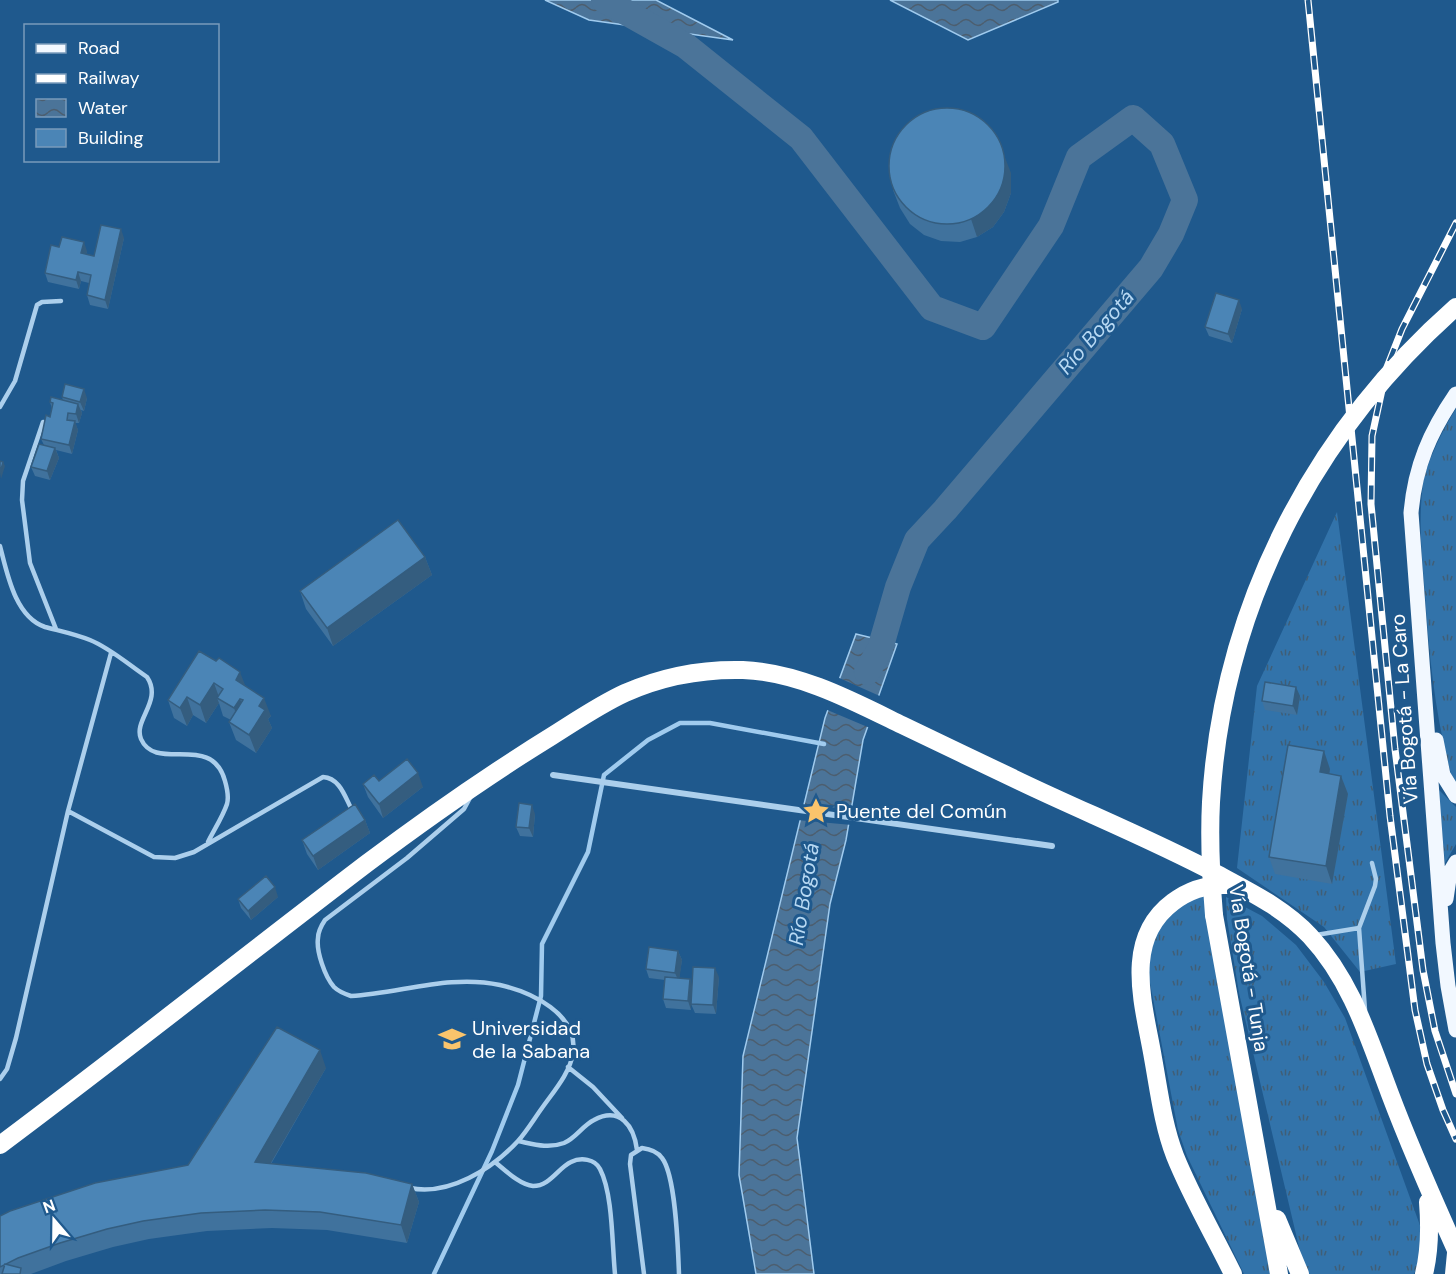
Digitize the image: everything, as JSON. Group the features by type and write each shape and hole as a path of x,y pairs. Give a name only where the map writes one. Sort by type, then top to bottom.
{"highway":[{"name":"Vía Bogotá - Tunja","path":"1279,1274 1214,915 1210,859 1211,802 1216,746 1226,690 1240,636 1259,582 1282,530 1309,480 1340,433 1375,388 1413,346 1456,307"},
{"path":"0,1144 352,875 479,782 603,704 637,688 675,675 746,670 770,673 816,686 878,713 1063,802 1177,853 1263,898 1280,910 1310,936 1347,987 1366,1028 1389,1093 1427,1187 1456,1252 1454,1274"},
{"path":"1233,1274 1179,1166 1167,1134 1143,1002 1140,972 1142,949 1150,928 1162,910 1183,894 1196,888 1219,885 1239,886"},
{"path":"1264,1184 1300,1274"},
{"path":"1424,1274 1429,1254 1430,1224 1427,1187"}],"main road":[{"name":"Vía Bogotá - La Caro","path":"1456,394 1439,420 1418,466 1413,493 1412,531 1443,943 1456,1030"},
{"path":"1419,621 1443,775 1456,796"},
{"path":"1443,943 1447,887 1450,872 1456,862"}],"street":[{"path":"553,775 1052,846"}],"lane":[{"path":"0,407 15,381 38,305 42,302 61,301"},
{"path":"43,422 23,481 22,500 30,563 56,629"},
{"path":"0,546 10,584 21,606 33,619 44,626 91,640 147,677 151,682 152,694 149,708 140,727 141,738 148,748 171,755 201,754 212,760 223,774 227,789 227,803 208,842"},
{"path":"0,1079 7,1069 16,1038 68,812 111,653"},
{"path":"68,812 154,857 175,858 194,852 323,777 330,778 339,784 352,810"},
{"path":"403,1187 435,1190 463,1181 492,1163 518,1141 563,1079 573,1054 572,1035 562,1017 532,995 500,984 468,981 351,996 333,987 318,947 320,927 331,914 406,858 464,809 479,782"},
{"path":"1366,1028 1359,928 1375,886 1376,879 1372,863"},
{"path":"1310,936 1359,928"},
{"path":"568,1067 593,1087 624,1120 634,1134 637,1150"},
{"path":"518,1141 546,1147 571,1139 594,1120 610,1115 624,1120"},
{"path":"644,1274 630,1164 631,1155 642,1148 660,1155 666,1163 674,1203 679,1274"},
{"path":"492,1163 525,1184 534,1186 542,1185 550,1180 573,1161 581,1159 595,1164 599,1168 607,1192 615,1274"}],"green space":[{"path":"1456,409 1456,782 1451,774 1445,752 1434,685 1421,525 1423,484 1427,467"},
{"path":"1337,512 1396,964 1360,972 1324,927 1237,868 1257,686"},
{"path":"1438,789 1456,807 1456,844 1445,863"},
{"path":"1204,894 1273,1274 1244,1274 1187,1156 1178,1130 1147,967 1153,940 1168,915 1184,902"},
{"path":"1226,897 1262,916 1296,945 1324,982 1345,1018 1422,1231 1422,1254 1414,1274 1307,1274 1304,1268 1239,993 1227,919"}],"water":[{"path":"545,0 656,0 733,40 589,20"},
{"path":"890,0 1058,0 1058,2 968,40"},
{"path":"856,634 897,644 863,740 846,840 830,904 797,1138 814,1274 756,1274 739,1175 743,1056 825,718"}],"pier":[{"path":"837,677 882,697 870,728 825,709"},
{"path":"801,804 854,810 852,825 797,820"}],"building":[{"path":"947,108 969,113 988,125 1000,144 1005,166 1000,188 988,207 969,219 947,224 925,219 906,207 894,188 889,166 894,144 906,125 925,113"},
{"path":"101,225 121,229 105,300 87,295 91,275 78,272 76,280 45,273 51,245 59,247 62,237 84,242 81,253 94,256"},
{"path":"1216,293 1239,300 1228,334 1205,327"},
{"path":"65,384 84,389 80,402 62,397"},
{"path":"51,397 78,404 76,414 68,413 67,420 75,421 69,445 41,439 46,415 50,417 53,403 50,402"},
{"path":"39,444 55,448 47,471 31,467"},
{"path":"398,520 425,557 327,628 300,591"},
{"path":"199,651 216,661 219,658 240,672 236,680 264,698 259,706 265,710 249,735 229,722 243,700 240,699 234,708 217,698 223,689 214,683 200,705 187,697 180,708 168,700"},
{"path":"1265,682 1296,687 1293,706 1262,701"},
{"path":"1288,745 1324,751 1320,772 1341,776 1326,866 1269,857"},
{"path":"407,759 418,773 379,804 363,784 374,775 379,781"},
{"path":"519,803 532,805 529,828 516,827"},
{"path":"355,804 365,820 313,856 302,840"},
{"path":"266,876 275,887 248,911 238,899"},
{"path":"649,947 678,951 675,973 646,969"},
{"path":"693,967 715,968 713,1005 691,1004"},
{"path":"665,977 690,979 688,1001 663,999"},
{"path":"277,1027 320,1050 255,1162 366,1173 412,1184 401,1225 320,1212 265,1210 201,1213 143,1221 107,1229 60,1243 0,1267 0,1216 95,1183 188,1165"},
{"path":"5,1264 21,1268 20,1274 2,1274"}],"waterway":[{"name":"Río Bogotá","path":"604,0 686,46 801,138 932,308 983,327 1051,226 1079,157 1133,118 1162,144 1185,200 1171,234 1151,268 917,540 898,587 880,649 867,672"},
{"path":"434,1274 492,1151 518,1085 541,996 542,944 588,852 604,775 648,740 680,723 710,723 824,744"}],"railway":[{"path":"1308,0 1390,816 1415,1010 1427,1064 1456,1139"},
{"path":"1456,223 1402,329 1387,367 1372,436 1371,504 1395,749 1423,970 1435,1031 1456,1094"}],"place":[{"name":"Puente del Común","path":"816,811"},
{"name":"Universidad de la Sabana","path":"452,1039"}]}
